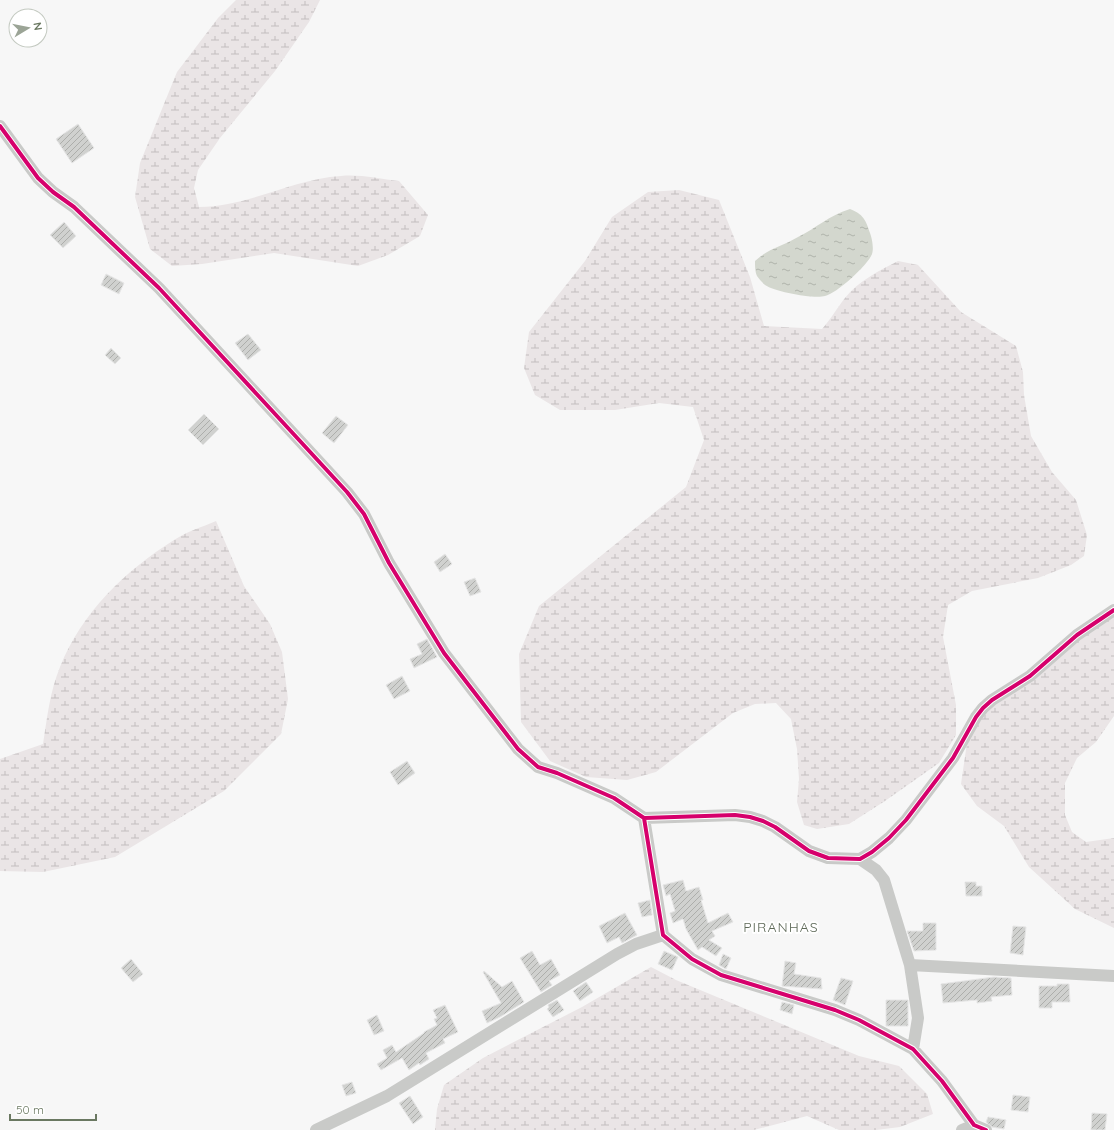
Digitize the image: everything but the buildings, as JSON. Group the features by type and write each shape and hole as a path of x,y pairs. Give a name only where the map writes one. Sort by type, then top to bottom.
{"street":[{"path":"0,126 38,178 53,192 74,207 159,288 347,492 364,514 390,564 444,653 518,750 538,767 557,773 614,798 644,818 750,817 775,826 817,855 841,859 860,859 882,845 906,820 954,758 976,717 983,708 992,700 1030,676 1077,635 1114,610"},
{"path":"644,818 651,851 663,935 692,960 721,975 835,1010 859,1020 913,1049 942,1081 974,1125 986,1130"},
{"path":"860,859 876,870 884,880 910,965 918,1018 913,1049"},
{"path":"316,1130 387,1096 617,954 636,944 663,935"},
{"path":"910,965 1114,976"},
{"path":"962,1130 974,1125"}],"green space":[{"path":"236,0 320,0 309,22 275,71 220,138 198,170 194,188 199,207 235,203 323,178 348,176 370,177 399,181 428,215 420,236 388,255 358,266 274,253 202,264 172,266 150,249 135,197 140,163 177,72 218,18"},
{"path":"679,190 719,200 750,277 764,326 822,329 856,286 898,261 918,265 961,312 1016,346 1023,372 1024,395 1031,436 1052,472 1076,500 1087,535 1084,556 1071,565 1038,578 972,591 948,605 943,637 956,705 956,735 939,763 849,824 817,829 804,825 797,802 799,779 797,749 791,719 776,703 755,704 733,713 656,772 627,780 586,777 550,761 521,722 519,654 539,606 686,487 704,440 693,407 659,403 615,410 560,410 535,395 524,368 529,332 585,261 612,217 648,192"},
{"path":"216,521 244,586 270,624 282,652 288,699 281,734 224,791 115,857 43,872 0,871 0,759 43,744 49,705 57,676 69,647 80,628 107,594 139,565 179,537"},
{"path":"1114,615 1114,716 1096,742 1077,758 1065,783 1065,815 1072,832 1086,842 1114,838 1114,928 1075,909 1029,867 1004,826 977,806 961,784 968,736 992,706 1090,630"},
{"path":"651,967 676,980 859,1056 899,1066 927,1094 933,1114 900,1127 876,1130 839,1130 807,1116 754,1130 435,1130 437,1109 444,1085 483,1058 582,1007"}],"water":[{"path":"850,209 861,215 869,228 873,252 865,265 844,285 825,296 812,297 770,288 758,277 755,271 755,261 760,257 805,233 829,218"}],"cycle path":[{"path":"0,126 38,178 53,192 74,207 159,288 347,492 364,514 389,563 444,653 518,749 538,767 557,773 614,798 644,818 735,815 750,817 775,827 809,851 828,858 860,859 872,852 889,838 906,820 953,758 976,717 983,708 992,700 1030,676 1077,635 1114,610"},
{"path":"644,818 663,935 692,959 721,975 835,1010 859,1020 913,1049 942,1081 974,1125 986,1130"}],"district":[{"name":"PIRANHAS","path":"781,927"}]}
